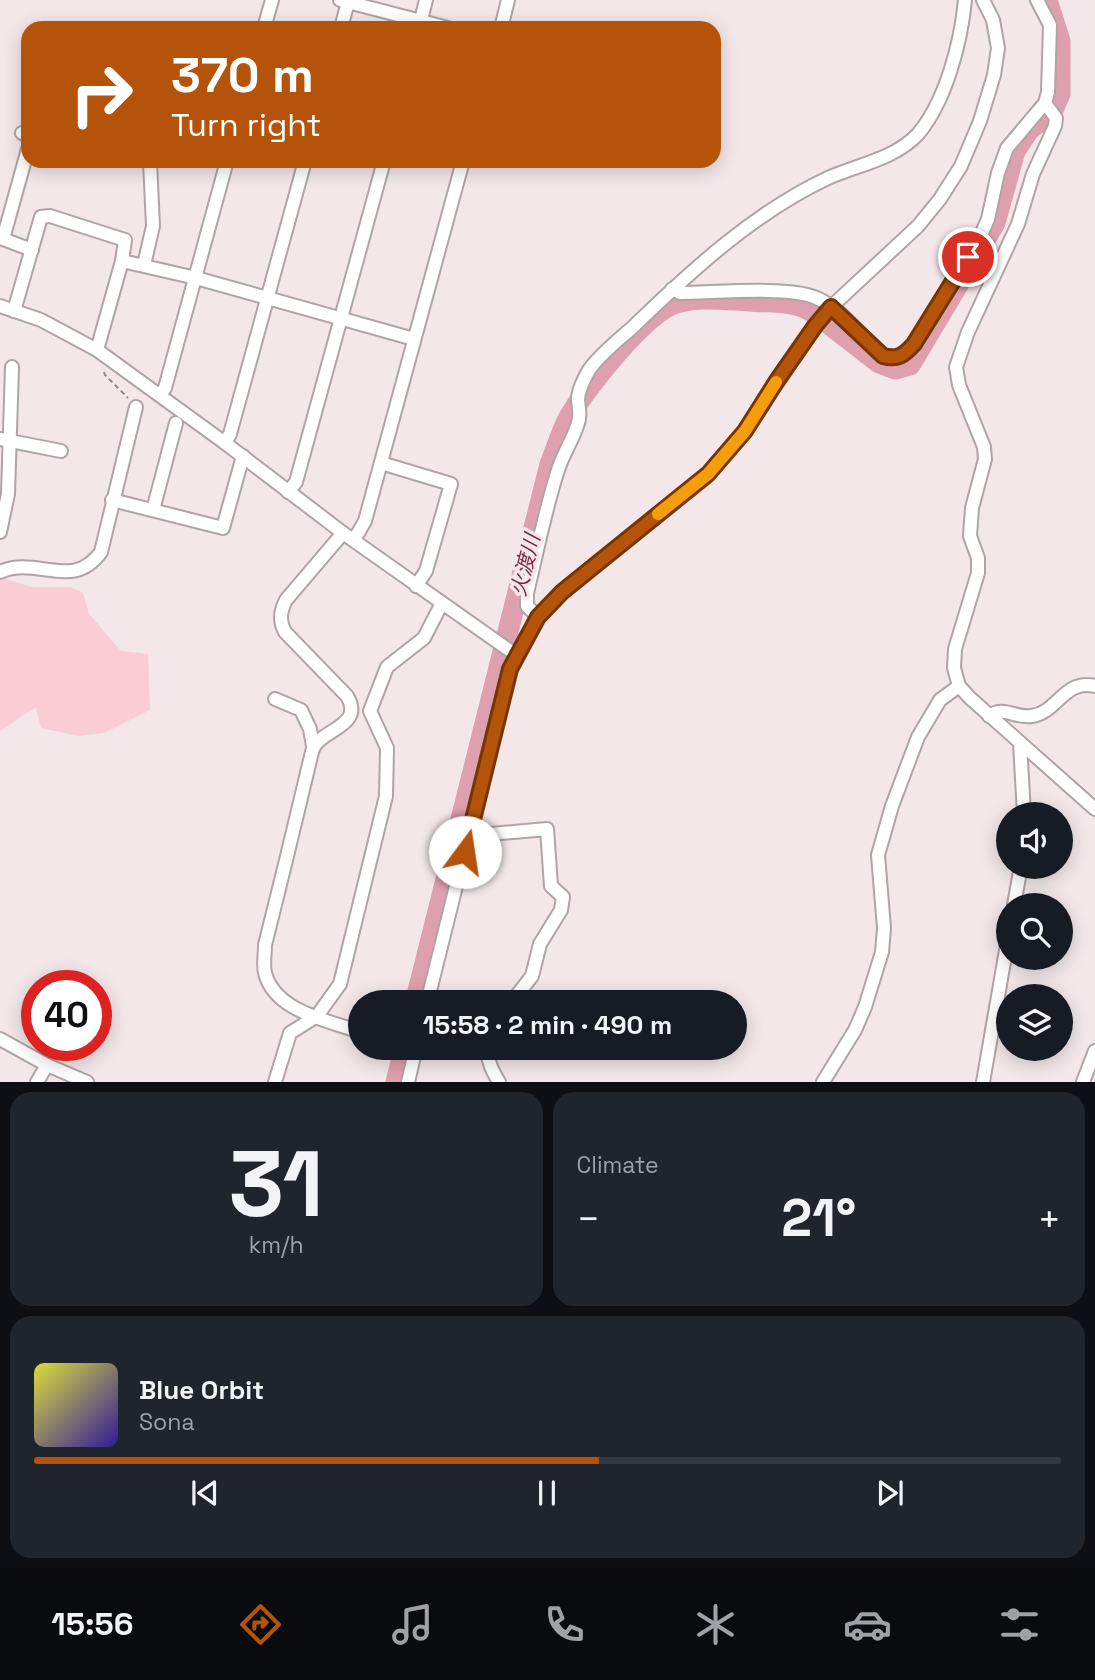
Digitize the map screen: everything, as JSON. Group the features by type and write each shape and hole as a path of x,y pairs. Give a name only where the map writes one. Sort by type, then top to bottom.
{"street":[{"path":"266,21 272,0"},
{"path":"421,21 426,0"},
{"path":"503,21 508,0"},
{"path":"538,617 527,606 527,593 557,473 566,447 578,425 579,390 590,369 672,289 723,245 828,178 903,147 917,134 930,116 950,70 962,28 965,0"},
{"path":"430,990 510,669 508,650 562,592 708,474 745,431 776,382 831,307 918,226 940,199 961,166 980,121 994,75 998,48 993,20 983,0"},
{"path":"1037,0 1050,24 1048,92 1049,108 1055,126 1033,174 1018,224 968,332 956,367 959,385 984,447 985,459 972,508 970,536 978,558 978,573 955,649 954,668 959,686 989,716 1095,809"},
{"path":"342,21 344,1 410,21"},
{"path":"672,289 680,293 793,292 814,296 831,307 883,356 893,358 903,355 914,344 981,235 988,219 998,173 1007,148 1049,108"},
{"path":"23,168 3,239 32,250"},
{"path":"144,265 153,226 150,168"},
{"path":"160,395 165,388 225,168"},
{"path":"225,443 230,434 303,168"},
{"path":"288,492 296,482 382,168"},
{"path":"313,746 348,719 352,712 351,703 285,632 280,622 280,611 286,600 365,521 459,168"},
{"path":"14,311 41,217 50,216 125,240 99,352"},
{"path":"122,261 196,278 414,339"},
{"path":"0,306 41,320 99,352 243,456 348,537 508,650"},
{"path":"0,532 8,494 5,440 12,367"},
{"path":"0,572 24,566 70,573 83,569 94,561 101,552 136,407"},
{"path":"153,510 176,423"},
{"path":"5,440 61,451"},
{"path":"112,500 223,528 243,456"},
{"path":"380,463 451,484 426,571 416,586"},
{"path":"275,1082 290,1033 317,1016 340,984 386,796 387,748 370,711 387,667 424,638 442,603"},
{"path":"989,716 997,710 1035,715 1078,685 1095,686"},
{"path":"823,1082 855,1030 882,952 884,928 878,855 892,806 918,737 940,701 959,686"},
{"path":"275,699 301,710 310,729 313,746 265,945 265,972 272,990 289,1006 348,1028"},
{"path":"1020,743 1023,802"},
{"path":"471,827 490,834 547,829 551,886 563,897 561,910 540,944 532,976 521,990"},
{"path":"983,1082 1003,970"},
{"path":"0,1039 47,1065 87,1082"},
{"path":"1083,1082 1095,1051"},
{"path":"408,1082 410,1060"},
{"path":"490,1060 499,1082"},
{"path":"37,1082 47,1065"}],"path":[{"path":"99,352 105,375 136,407"}],"shaded area":[{"path":"6,579 32,587 70,587 83,593 89,614 121,651 148,654 150,710 104,733 78,736 41,728 36,707 0,731 0,580"}],"waterway":[{"name":"火渡川","path":"830,325 879,363 895,369 910,365 995,223 1015,151 1029,130 1052,112 1060,94 1060,41 1047,0"},
{"name":"火渡川","path":"418,990 550,464 568,419 587,390 632,336 648,321 676,303 704,299 774,302 798,306 812,312"},
{"name":"火渡川","path":"396,1082 402,1060"}],"slow traffic":[{"path":"658,514 708,474 745,431 776,382"}],"route":[{"path":"465,852 510,669 538,617 562,592 708,474 745,431 776,382 831,307 883,356 893,358 903,355 914,344 968,257"}]}
